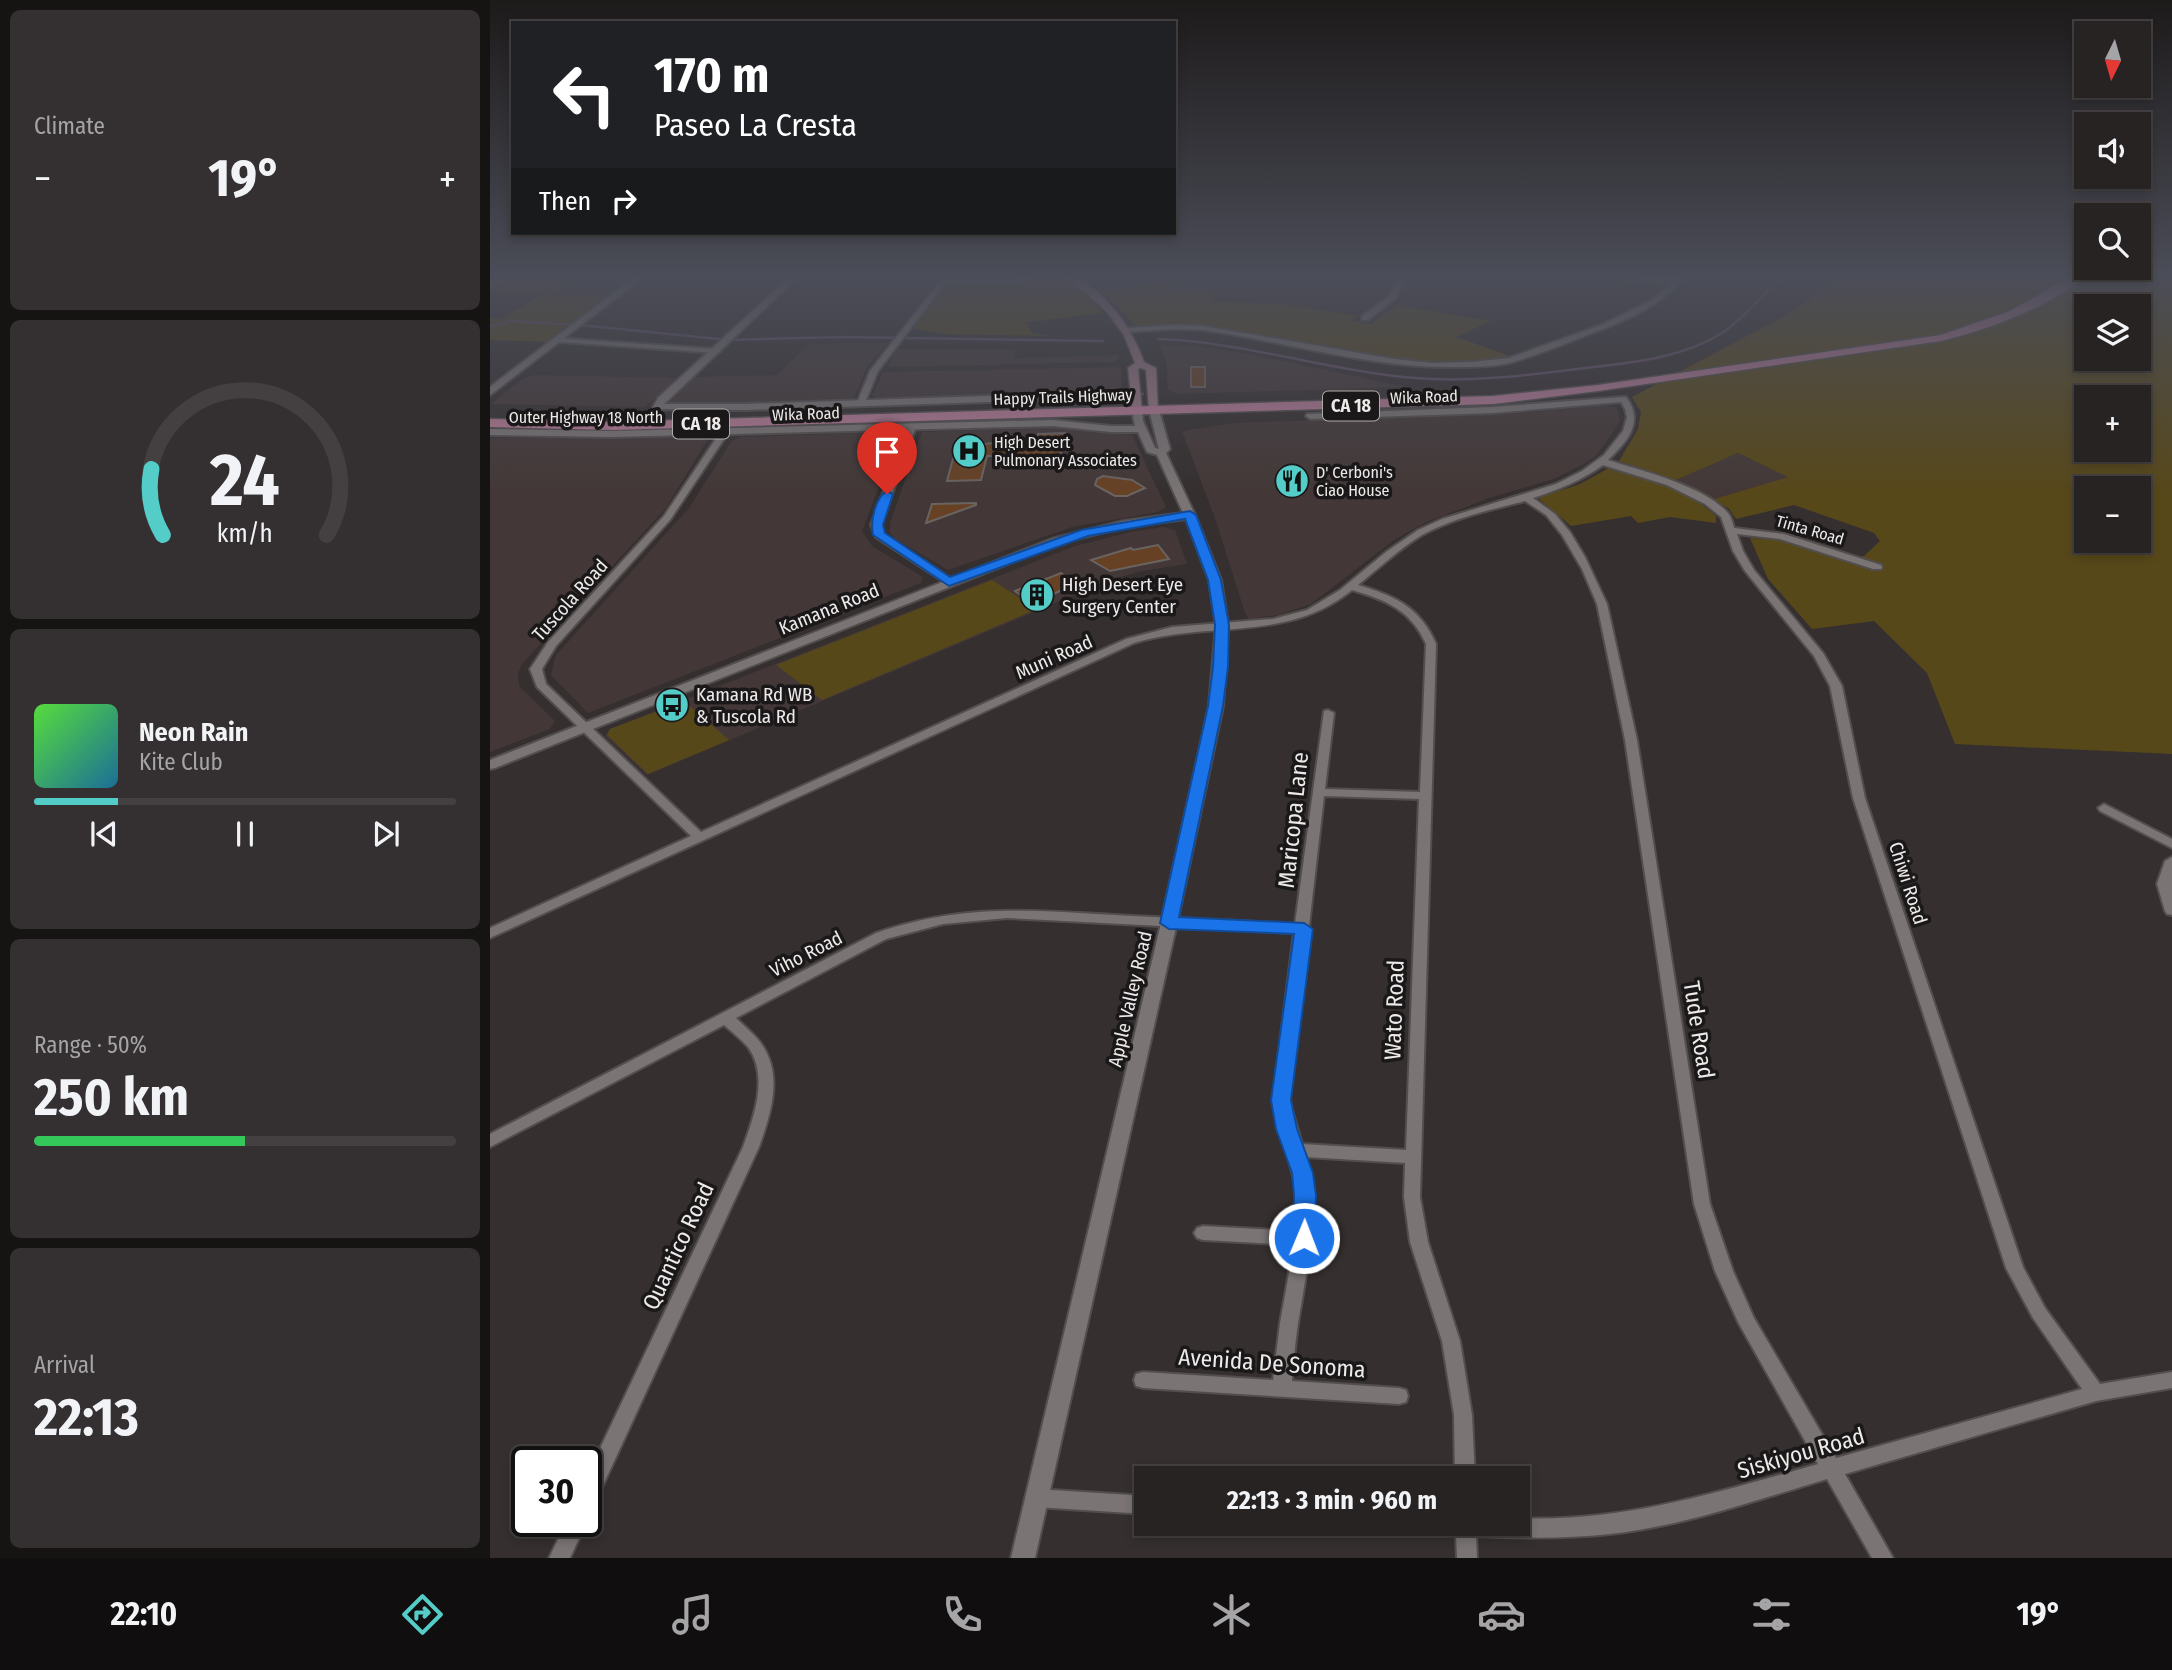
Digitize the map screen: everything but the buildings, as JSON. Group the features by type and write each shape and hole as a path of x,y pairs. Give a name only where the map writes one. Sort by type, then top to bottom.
{"main road":[{"name":"Apple Valley Road","path":"1135,349 1140,364"},
{"name":"Happy Trails Highway","path":"1154,407 1488,392 1603,380 1815,349"},
{"name":"Happy Trails Highway","path":"490,414 572,418 689,417 1137,403 1154,407 1493,400 1880,349"},
{"name":"Apple Valley Road","path":"1137,403 1133,368 1140,364 1151,368 1154,407"},
{"name":"Happy Trails Highway","path":"490,422 612,426 1137,403"}],"street":[{"path":"490,392 548,349"},
{"path":"684,349 717,351"},
{"path":"719,349 661,400 658,407 1075,397 1137,403"},
{"path":"861,403 874,370 891,349"},
{"path":"1312,349 1380,362 1435,366 1487,365 1540,349"},
{"name":"Wika Road","path":"1310,416 1493,410 1623,399"},
{"name":"Muni Road","path":"490,933 1130,641 1176,628 1267,623 1294,618 1326,604 1400,544 1422,531 1480,508 1561,484 1604,462 1632,422 1630,408 1623,399"},
{"name":"Apple Valley Road","path":"1023,1558 1169,923 1216,706 1222,625 1214,580 1190,515 1161,453 1151,450 1141,429 1137,403"},
{"name":"Apple Valley Road","path":"1154,407 1165,449 1161,453"},
{"name":"Wika Road","path":"724,433 1053,423 1141,429"},
{"path":"912,427 876,525 879,535 949,582"},
{"name":"Outer Highway 18 North","path":"490,432 724,433"},
{"name":"Tuscola Road","path":"699,837 541,685 536,669 552,644 667,518 724,433"},
{"name":"Chiwi Road","path":"1604,462 1642,472 1690,492 1725,516 1738,551 1750,570 1819,655 1836,686 1859,798 2015,1268 2039,1313 2096,1393"},
{"name":"Tude Road","path":"1524,496 1559,523 1593,582 1602,604 1631,740 1702,1204 1724,1271 1747,1322 1883,1558"},
{"name":"Kamana Road","path":"490,765 949,582 1086,532 1190,515"},
{"name":"Tinta Road","path":"1732,531 1781,536 1877,567"},
{"name":"Wato Road","path":"1350,586 1378,594 1416,614 1427,631 1431,644 1412,1197 1419,1242 1451,1341 1463,1415 1465,1466"},
{"name":"Maricopa Lane","path":"1282,1388 1289,1321 1301,1266 1305,1195 1296,1150 1287,1129 1281,1100 1304,929 1328,713"},
{"path":"1319,792 1426,796"},
{"path":"2104,808 2172,844"},
{"path":"2172,861 2164,884 2172,911"},
{"name":"Viho Road","path":"490,1141 881,936 921,922 964,915 1007,914 1304,929"},
{"name":"Quantico Road","path":"602,1466 751,1147 762,1116 767,1092 765,1067 756,1047 726,1017"},
{"path":"1296,1150 1413,1157"},
{"path":"1203,1233 1304,1238"},
{"name":"Avenida De Sonoma","path":"1143,1380 1399,1396"},
{"name":"Siskiyou Road","path":"1530,1528 1612,1524 1692,1509 2096,1393 2172,1380"},
{"path":"1036,1498 1134,1504"},
{"path":"1466,1536 1467,1558"},
{"path":"559,1558 569,1537"}],"shaded area":[{"path":"804,349 882,349 866,369 854,398 846,401 667,404 695,377 777,375"},
{"path":"897,349 1015,349 1014,358 1119,355 1119,359 1115,362 887,367"},
{"path":"1161,349 1215,349 1406,387 1178,394 1168,390 1166,359"},
{"path":"1326,349 1489,349 1510,356 1476,363 1441,364 1366,357"},
{"path":"1723,349 2074,349 2074,371 2151,371 2151,349 2172,349 2172,754 1955,744 1927,673 1874,621 1812,629 1768,579 1750,538 1780,540 1840,560 1864,556 1880,541 1874,533 1794,505 1736,519 1729,509 1714,499 1788,477 1738,453 1676,480 1619,461 1638,429 1641,412 1632,397"},
{"path":"1121,367 1122,391 1115,393 880,399 872,396 883,372"},
{"path":"534,375 679,378 645,407 491,404 524,378"},
{"path":"1607,405 1617,408 1620,421 1597,455 1584,464 1554,479 1489,498 1427,522 1394,540 1311,604 1278,615 1249,619 1182,431 1234,423 1513,414"},
{"path":"1063,427 1132,435 1166,507 1158,512 1072,527 948,570 895,539 890,533 890,523 922,432"},
{"path":"893,432 899,434 862,531 872,546 923,577 921,583 588,713 551,675 556,655 689,508 731,442 740,437"},
{"path":"490,438 708,439 666,508 522,664 518,673 519,686 555,721 550,729 490,752"},
{"path":"1738,453 1789,477 1714,499 1676,480"},
{"path":"1609,468 1638,475 1679,491 1716,516 1716,523 1670,517 1638,523 1631,516 1571,526 1538,498 1580,484"},
{"path":"1164,527 1175,530 1187,564 1142,571 1110,580 647,775 605,736 610,729 1075,546"},
{"path":"992,580 1037,609 822,700 776,665"},
{"path":"684,701 729,740 648,774 607,735 610,729"}],"waterway":[{"path":"1243,349 1350,369 1437,379 1527,375 1643,360 1690,349"}],"place":[{"name":"High Desert Pulmonary Associates","path":"969,451"},
{"name":"D' Cerboni's Ciao House","path":"1292,481"},
{"name":"High Desert Eye Surgery Center","path":"1037,595"},
{"name":"Kamana Rd WB & Tuscola Rd","path":"672,705"}],"route":[{"path":"887,494 876,525 879,535 949,582 1086,532 1190,515 1214,580 1222,625 1221,667 1216,706 1169,923 1304,929 1281,1100 1287,1129 1302,1173 1305,1195 1304,1238"}]}
